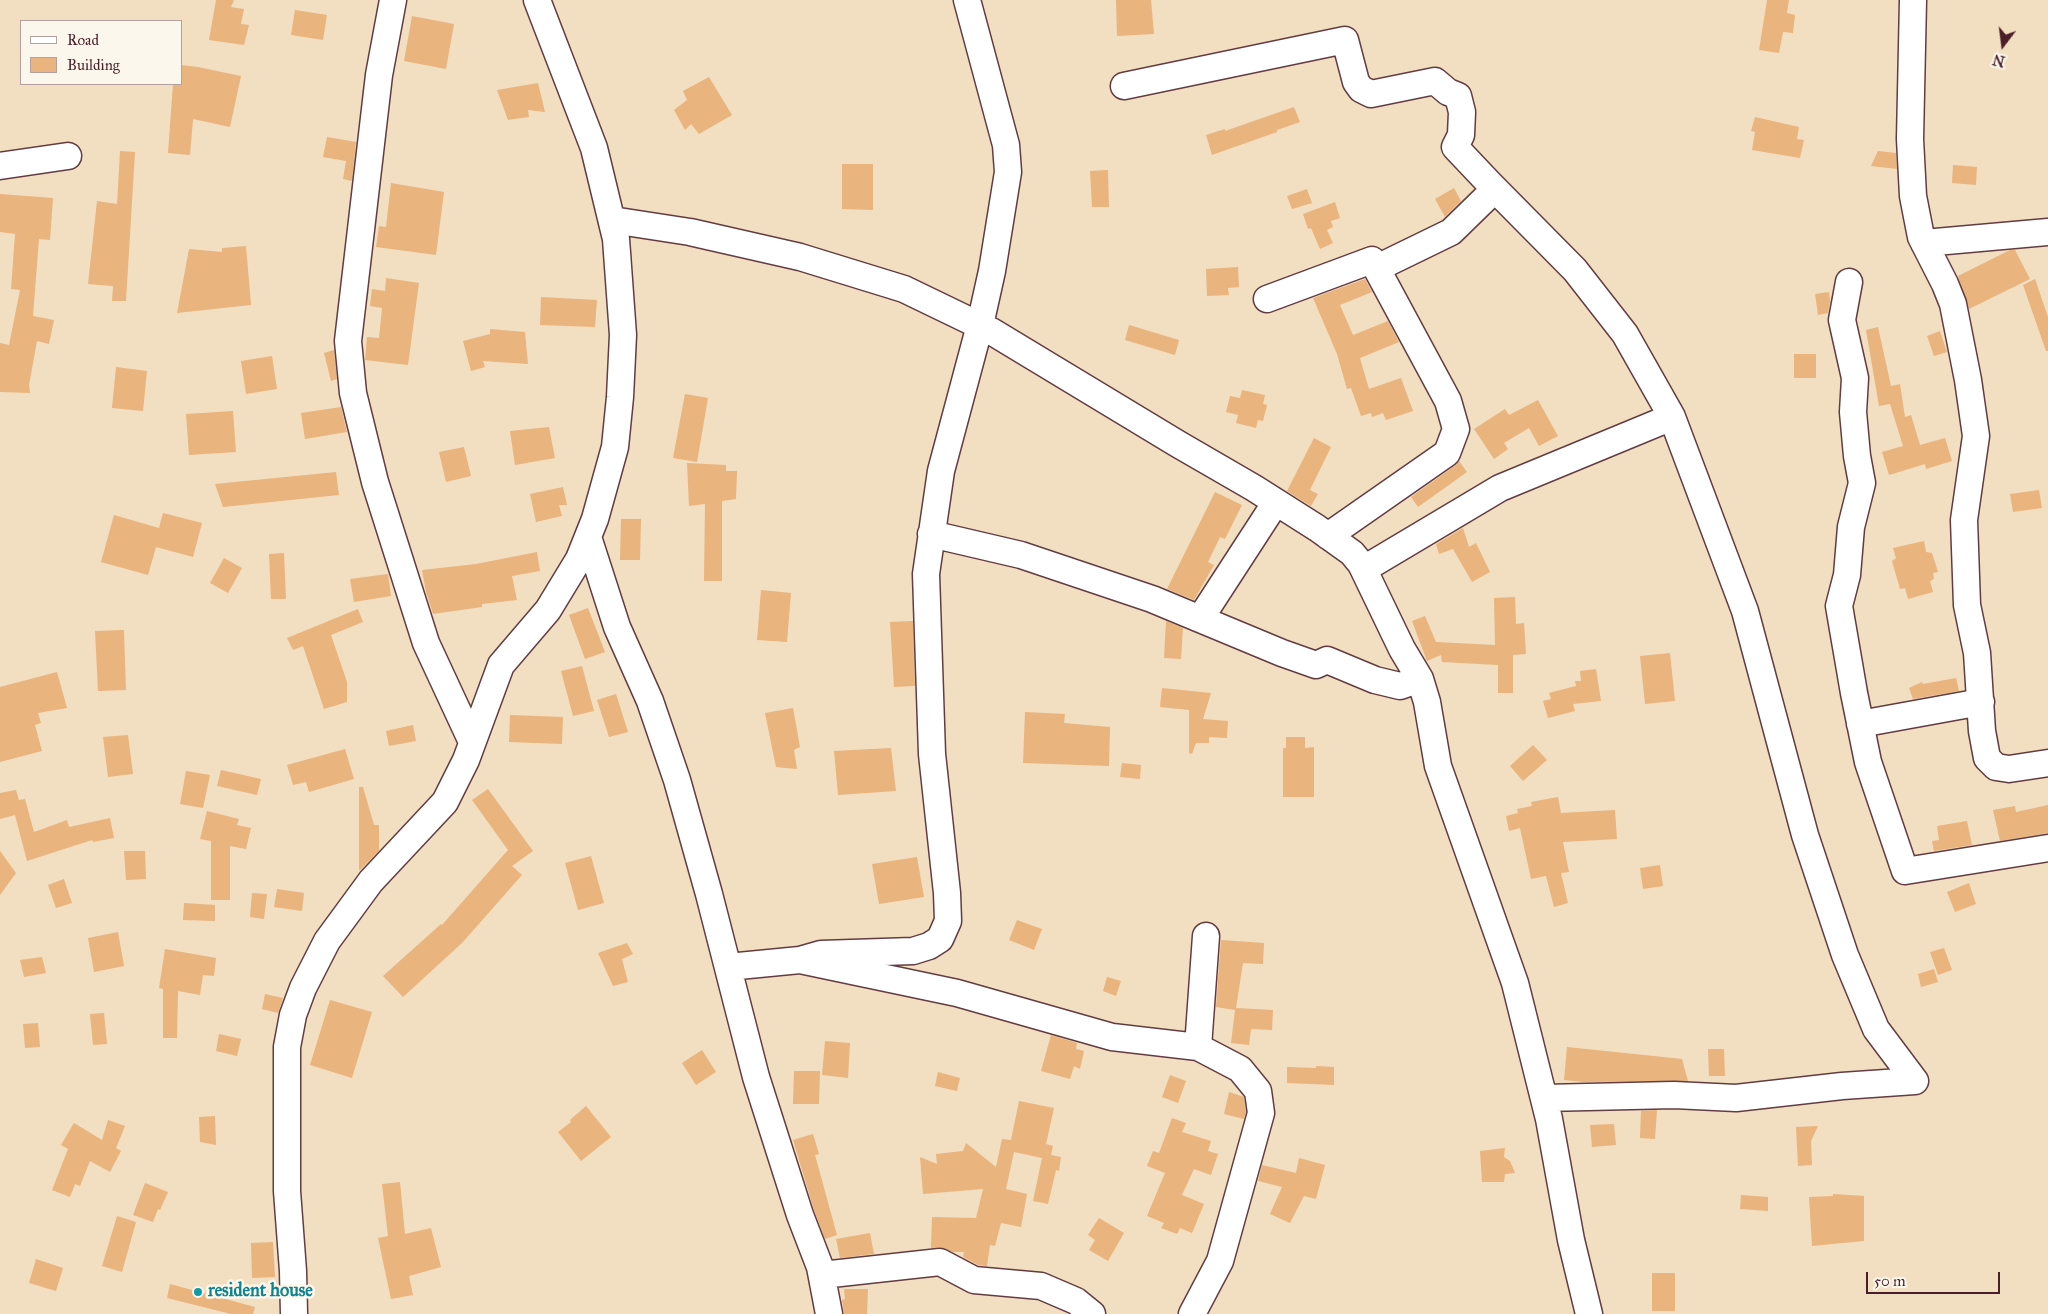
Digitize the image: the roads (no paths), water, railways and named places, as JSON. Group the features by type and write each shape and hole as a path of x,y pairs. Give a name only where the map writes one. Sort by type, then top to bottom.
{"street":[{"path":"393,0 379,75 348,341 353,393 375,482 426,643 472,742"},
{"path":"294,1314 287,1191 287,1047 294,1015 303,988 326,941 371,880 445,802 472,742 501,664 548,610 579,558 595,519 615,447 623,335 616,239 594,148 537,0"},
{"path":"728,967 800,960 821,954 913,951 929,946 940,939 948,921 947,893 932,754 926,574 940,471 980,325 992,271 1008,172 1006,144 967,0"},
{"path":"1913,0 1910,139 1913,196 1921,237 1953,304 1968,380 1976,436 1964,520 1967,605 1977,653 1980,702 1987,758 1996,767 2009,769 2048,763"},
{"path":"1124,86 1345,40 1356,82 1361,89 1371,94 1435,81 1448,92 1458,96 1462,112 1461,135 1455,147 1581,277 1625,334 1672,417 1745,611 1805,835 1845,955 1876,1029 1915,1081 1842,1086 1736,1098 1674,1095 1544,1098"},
{"path":"0,166 68,156"},
{"path":"1377,268 1451,232 1492,192 1490,184"},
{"path":"612,220 690,232 800,257 904,289 980,325 1276,502 1352,553 1364,569 1402,649 1420,679 1438,766 1515,983 1549,1119 1571,1240 1589,1314"},
{"path":"1924,243 2048,232"},
{"path":"1267,299 1372,260 1448,401 1456,429 1446,453 1328,536"},
{"path":"1850,282 1842,320 1855,378 1853,412 1857,456 1862,483 1851,527 1847,575 1839,606 1868,762 1905,871 2048,848"},
{"path":"1364,569 1500,488 1672,417"},
{"path":"1200,619 1276,502"},
{"path":"931,534 1020,555 1152,598 1282,653 1316,665 1327,660 1375,680 1400,686 1420,679"},
{"path":"588,537 617,627 650,701 677,780 756,1077 800,1215 822,1275 829,1314"},
{"path":"1860,724 1980,702"},
{"path":"1198,1047 1206,936"},
{"path":"800,960 957,993 1112,1037 1198,1047 1240,1069 1258,1091 1261,1113 1220,1261 1192,1314"},
{"path":"822,1275 940,1262 974,1280 1041,1286 1076,1301 1092,1314"}],"place":[{"name":"resident house","path":"198,1292"}]}
